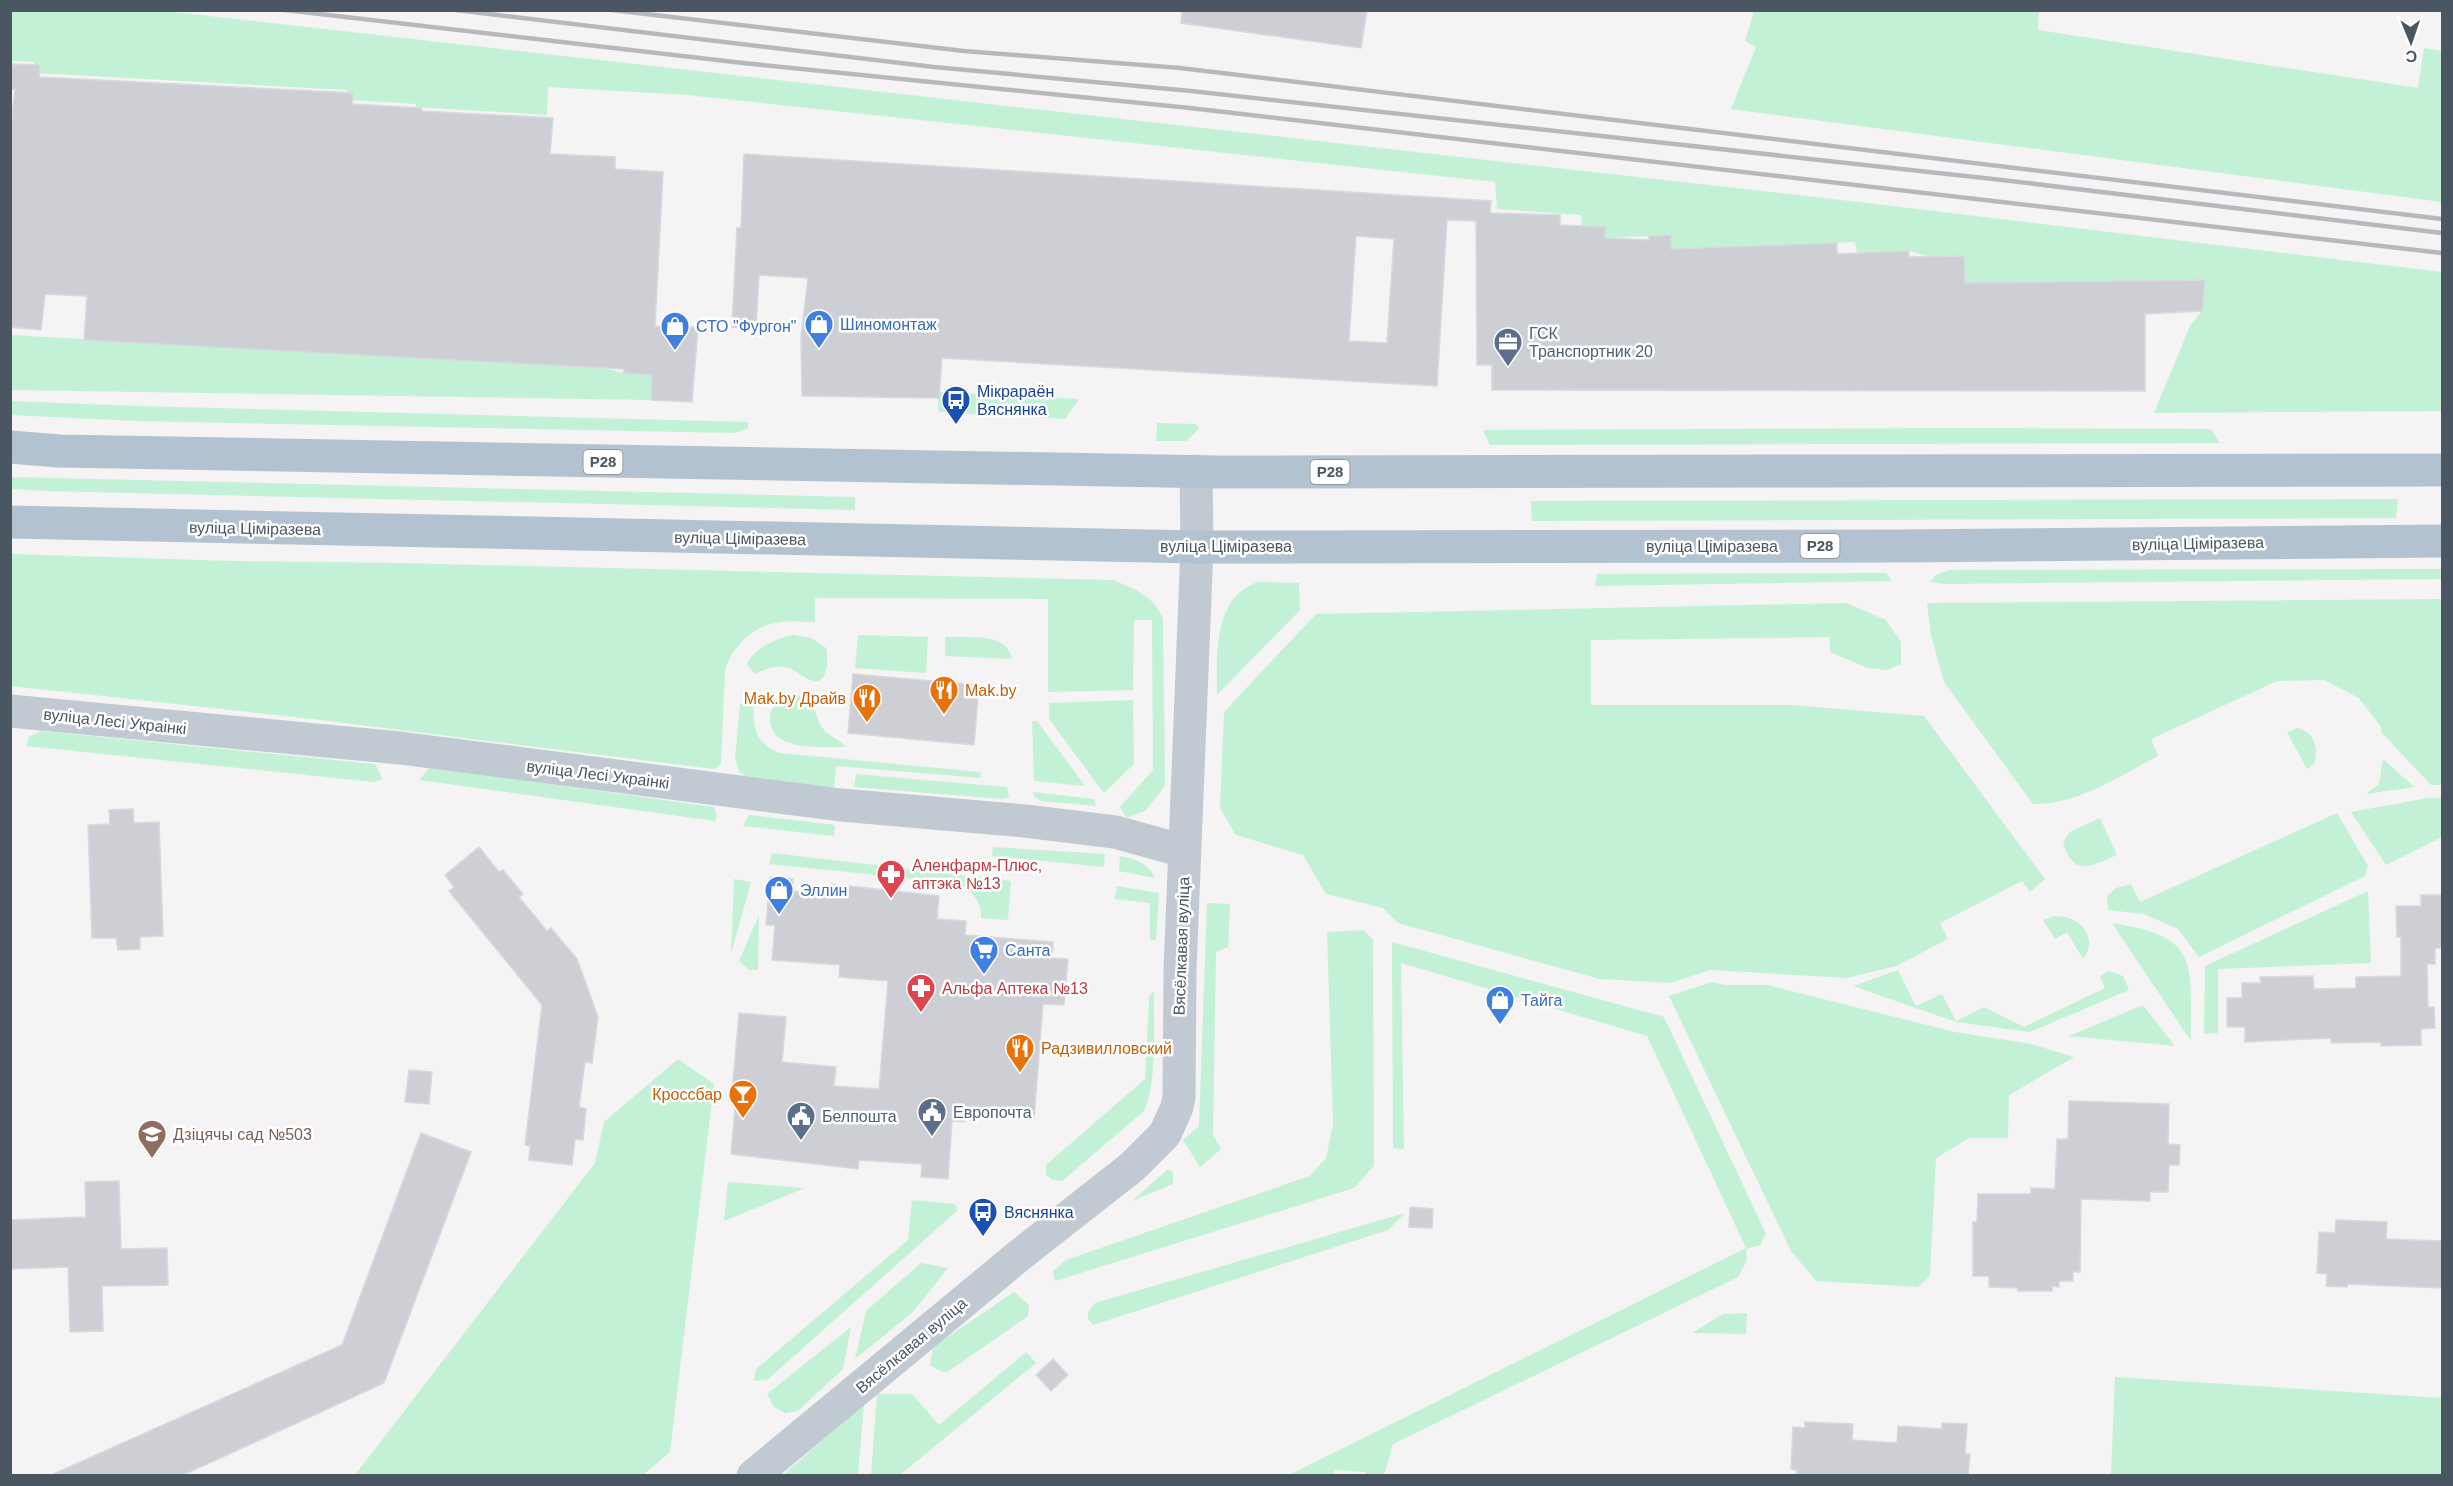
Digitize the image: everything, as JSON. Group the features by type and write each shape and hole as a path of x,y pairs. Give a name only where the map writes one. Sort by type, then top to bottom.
{"main road":[{"name":"Р28","path":"10,447 83,451 760,465 1196,471 2442,470"},
{"path":"2442,513 2442,530"},
{"name":"вуліца Ціміразева","path":"10,522 1197,547 1902,546 2442,541"}],"street":[{"name":"Вясёлкавая вуліца","path":"753,1476 1021,1254 1131,1167 1166,1134 1179,1097 1184,851 1197,547 1196,471"},
{"name":"вуліца Лесі Украінкі","path":"10,711 400,748 841,804 1025,821 1115,832 1184,851"}],"green space":[{"path":"10,11 165,11 1859,202 2442,272 2442,411 2154,413 2190,326 2202,311 2204,280 1965,283 1964,256 1932,257 1909,251 1857,253 1855,242 1671,249 1670,235 1605,238 1605,227 1582,226 1581,215 1497,209 1495,182 688,95 548,87 547,115 416,107 416,104 347,100 347,90 34,73 34,62 11,61"},
{"path":"1754,11 2039,11 2038,30 2418,88 2424,48 2442,51 2442,202 1731,109 1756,47 1745,41"},
{"path":"10,335 602,368 624,373 652,375 651,400 11,390"},
{"path":"939,392 1079,399 1065,419 938,412"},
{"path":"10,401 748,422 748,428 735,433 135,421 11,415"},
{"path":"1157,423 1196,424 1199,429 1186,441 1156,441"},
{"path":"2211,429 2220,443 1490,445 1483,430"},
{"path":"10,477 855,497 855,510 46,491 11,489"},
{"path":"2398,499 2396,518 1532,521 1531,501"},
{"path":"11,554 1113,580 1136,590 1149,599 1163,619 1165,786 1146,810 1127,818 1120,807 1153,770 1152,620 1134,620 1133,690 1048,692 1048,599 815,598 815,622 781,622 763,627 742,642 731,656 725,671 721,764 714,769 312,719 11,686"},
{"path":"2442,569 2442,579 1945,584 1930,582 1936,575 1949,570"},
{"path":"1886,573 1892,581 1595,586 1597,574"},
{"path":"1258,582 1299,583 1300,610 1217,695 1218,647 1225,614 1232,601 1243,590"},
{"path":"2442,599 2442,785 2431,785 2382,733 2381,727 2359,698 2324,680 2277,681 2151,739 2158,756 2098,788 2066,800 2033,804 1944,682 1931,635 1927,603"},
{"path":"1846,603 1886,620 1901,642 1901,664 1887,670 1868,668 1830,652 1830,637 1591,640 1591,705 1790,705 1924,716 2045,879 2030,892 2022,881 1940,923 1948,939 1896,966 1847,978 1710,970 1670,983 1600,979 1398,923 1383,908 1326,894 1303,855 1236,835 1220,808 1224,712 1316,614"},
{"path":"793,635 811,638 826,648 827,666 823,677 815,681 782,667 755,674 747,664 755,653 773,641"},
{"path":"858,635 928,637 926,673 855,668"},
{"path":"945,637 994,640 1009,650 1012,659 945,656"},
{"path":"792,695 801,696 812,703 821,726 845,747 811,747 787,742 778,737 772,729 770,717 772,709 784,698"},
{"path":"1133,700 1134,764 1104,793 1049,719 1049,703"},
{"path":"740,704 753,705 755,729 758,735 765,745 780,753 981,772 980,778 836,766 834,789 746,776 739,772 735,758"},
{"path":"1032,721 1037,721 1085,786 1034,781"},
{"path":"2297,728 2312,737 2316,747 2314,764 2307,769 2287,732"},
{"path":"40,731 375,764 383,779 374,782 26,746 29,737"},
{"path":"2383,759 2414,787 2366,794 2379,784"},
{"path":"430,767 714,807 717,816 715,821 419,780"},
{"path":"856,774 1007,787 1009,797 1003,799 854,787"},
{"path":"1033,792 1094,799 1096,806 1041,801 1034,796"},
{"path":"2428,798 2442,798 2442,837 2386,865 2351,812"},
{"path":"2337,813 2368,866 2365,876 2199,957 2178,929 2144,914 2108,910 2107,896 2116,888 2131,884 2140,902"},
{"path":"749,815 835,825 834,836 743,826"},
{"path":"2100,818 2117,855 2099,863 2078,865 2072,861 2063,842 2070,832"},
{"path":"993,847 1105,854 1104,867 992,856"},
{"path":"772,853 1011,881 1008,920 981,918 978,901 967,889 956,883 769,864"},
{"path":"1120,856 1145,865 1155,878 1119,871"},
{"path":"734,879 751,882 731,954"},
{"path":"1117,886 1159,893 1156,940 1150,940 1150,903 1115,899"},
{"path":"2368,891 2371,963 2218,969 2218,1033 2204,1034 2205,966"},
{"path":"1207,903 1230,904 1228,947 1216,952 1213,1135 1221,1149 1200,1167 1183,1140 1199,1126"},
{"path":"759,915 758,970 749,970 739,961"},
{"path":"2054,916 2071,919 2084,929 2089,943 2088,951 2083,959 2067,932 2055,939 2043,920"},
{"path":"2112,923 2162,936 2176,946 2185,958 2191,992 2191,1041"},
{"path":"1364,930 1373,940 1374,1166 1354,1188 1055,1281 1053,1271 1066,1260 1310,1176 1326,1158 1333,1124 1327,932"},
{"path":"1392,942 1664,1017 1766,1234 1760,1245 1746,1249 1747,1260 1738,1277 1393,1444 1384,1475 1365,1475 1365,1472 1335,1470 1334,1475 1289,1475 1746,1248 1647,1036 1401,963 1404,1149 1393,1148"},
{"path":"1898,970 1916,1006 1942,994 1956,1021 1984,1007 2024,1027 2105,988 2100,976 2109,971 2123,976 2129,990 2030,1032 1956,1022 1853,986"},
{"path":"1712,982 1725,985 1767,985 1955,1032 2031,1044 2074,1057 2009,1095 2008,1138 1969,1138 1936,1158 1930,1276 1918,1287 1816,1281 1791,1251 1669,996"},
{"path":"1154,991 1153,1071 1148,1101 1143,1112 1062,1181 1053,1180 1046,1175 1046,1165 1145,1079 1149,997"},
{"path":"2143,1005 2175,1046 2069,1036"},
{"path":"678,1059 714,1084 670,1452 643,1475 355,1475 595,1163 604,1122"},
{"path":"1168,1169 1173,1172 1173,1184 1132,1201"},
{"path":"728,1182 805,1188 724,1221"},
{"path":"912,1200 955,1204 958,1210 767,1380 754,1381 756,1369 908,1240"},
{"path":"1405,1213 1388,1230 1093,1325 1088,1319 1088,1312 1095,1303"},
{"path":"921,1263 948,1268 913,1312 855,1359 866,1311"},
{"path":"1014,1292 1029,1305 1028,1316 946,1373 930,1366 933,1347"},
{"path":"1747,1313 1746,1334 1692,1333 1723,1314"},
{"path":"851,1327 843,1369 798,1411 785,1413 774,1407 767,1394"},
{"path":"1026,1352 1036,1363 900,1475 871,1476 877,1394 912,1394 939,1425"},
{"path":"2115,1377 2442,1398 2442,1475 2111,1475"},
{"path":"864,1404 858,1475 783,1475"}],"building":[{"path":"1182,10 1367,10 1361,48 1181,23"},
{"path":"10,64 40,65 39,77 353,93 352,104 422,108 422,111 553,118 550,154 615,157 615,169 663,172 655,326 698,327 692,402 651,400 652,375 624,373 624,369 84,340 87,296 45,294 41,330 10,327 10,131 15,89 10,89"},
{"path":"744,154 1491,201 1490,213 1560,215 1560,225 1605,227 1605,238 1649,240 1649,236 1671,235 1671,249 1837,243 1837,254 1909,251 1909,257 1964,256 1965,283 2205,280 2202,311 2145,314 2145,391 1492,390 1492,365 1477,365 1476,221 1447,220 1437,386 942,358 939,398 802,396 801,336 808,278 759,275 756,328 732,327 737,228 741,228","holes":["1356,236 1394,239 1387,343 1349,341"]},
{"path":"853,674 979,685 974,745 848,733"},
{"path":"133,809 134,823 159,822 163,936 140,937 140,949 118,950 116,938 92,938 88,825 110,824 109,810"},
{"path":"479,847 499,872 503,870 523,894 519,897 547,931 551,928 577,959 598,1017 592,1063 585,1062 579,1107 586,1109 583,1140 575,1139 572,1165 529,1160 530,1146 525,1145 542,1005 449,891 454,887 445,875"},
{"path":"770,877 793,879 792,891 831,894 832,884 939,896 937,919 966,921 965,935 1053,942 1052,958 1068,959 1064,1005 1043,1004 1034,1119 965,1114 964,1122 952,1121 948,1179 921,1177 922,1164 859,1160 858,1169 731,1154 736,1096 732,1093 739,1013 786,1017 782,1062 836,1067 834,1086 879,1089 888,981 839,977 840,965 772,960 775,925 766,925"},
{"path":"2421,895 2442,895 2442,948 2435,948 2435,964 2427,964 2428,1007 2434,1007 2435,1028 2421,1029 2421,1045 2381,1046 2381,1042 2331,1043 2331,1038 2245,1042 2245,1027 2227,1027 2227,998 2242,998 2242,983 2261,983 2260,977 2313,976 2314,989 2356,988 2356,977 2401,976 2401,937 2397,937 2396,906 2421,906"},
{"path":"409,1070 432,1072 429,1104 405,1102"},
{"path":"2069,1101 2169,1104 2168,1144 2180,1145 2179,1165 2169,1165 2168,1192 2150,1192 2150,1201 2081,1199 2080,1272 2073,1272 2073,1281 2059,1281 2059,1287 2052,1286 2052,1291 2018,1291 2018,1288 1989,1287 1989,1276 1973,1276 1973,1222 1977,1222 1978,1194 2031,1194 2031,1188 2055,1189 2057,1139 2068,1139"},
{"path":"421,1133 471,1152 384,1383 181,1476 49,1476 342,1345"},
{"path":"119,1181 121,1249 167,1248 168,1285 102,1286 103,1331 70,1332 68,1267 10,1269 10,1220 86,1217 85,1182"},
{"path":"1410,1207 1433,1209 1432,1228 1409,1227"},
{"path":"2336,1220 2387,1222 2386,1239 2442,1241 2442,1288 2347,1284 2347,1287 2326,1286 2327,1274 2317,1273 2319,1232 2335,1233"},
{"path":"1053,1359 1068,1375 1051,1391 1036,1375"},
{"path":"1805,1422 1853,1424 1852,1440 1897,1443 1898,1426 1942,1429 1942,1423 1967,1424 1965,1454 1970,1454 1968,1476 1796,1476 1797,1470 1791,1469 1793,1427 1805,1428"}],"railway":[{"path":"285,10 743,63 1190,108 2442,253"},
{"path":"456,10 934,67 1191,91 2002,180 2442,233"},
{"path":"612,10 964,51 1180,68 2442,219"}],"place":[{"name":"Шиномонтаж","path":"819,350"},
{"name":"СТО \"Фургон\"","path":"675,352"},
{"name":"ГСК Транспортник 20","path":"1508,368"},
{"name":"Мікрараён Вяснянка","path":"956,426"},
{"name":"Mak.by","path":"944,716"},
{"name":"Маk.by Драйв","path":"867,724"},
{"name":"Аленфарм-Плюс, аптэка №13","path":"891,900"},
{"name":"Эллин","path":"779,916"},
{"name":"Санта","path":"984,976"},
{"name":"Альфа Аптека №13","path":"921,1014"},
{"name":"Тайга","path":"1500,1026"},
{"name":"Радзивилловский","path":"1020,1074"},
{"name":"Кроссбар","path":"743,1120"},
{"name":"Европочта","path":"932,1138"},
{"name":"Белпошта","path":"801,1142"},
{"name":"Дзіцячы сад №503","path":"152,1160"},
{"name":"Вяснянка","path":"983,1238"}]}
